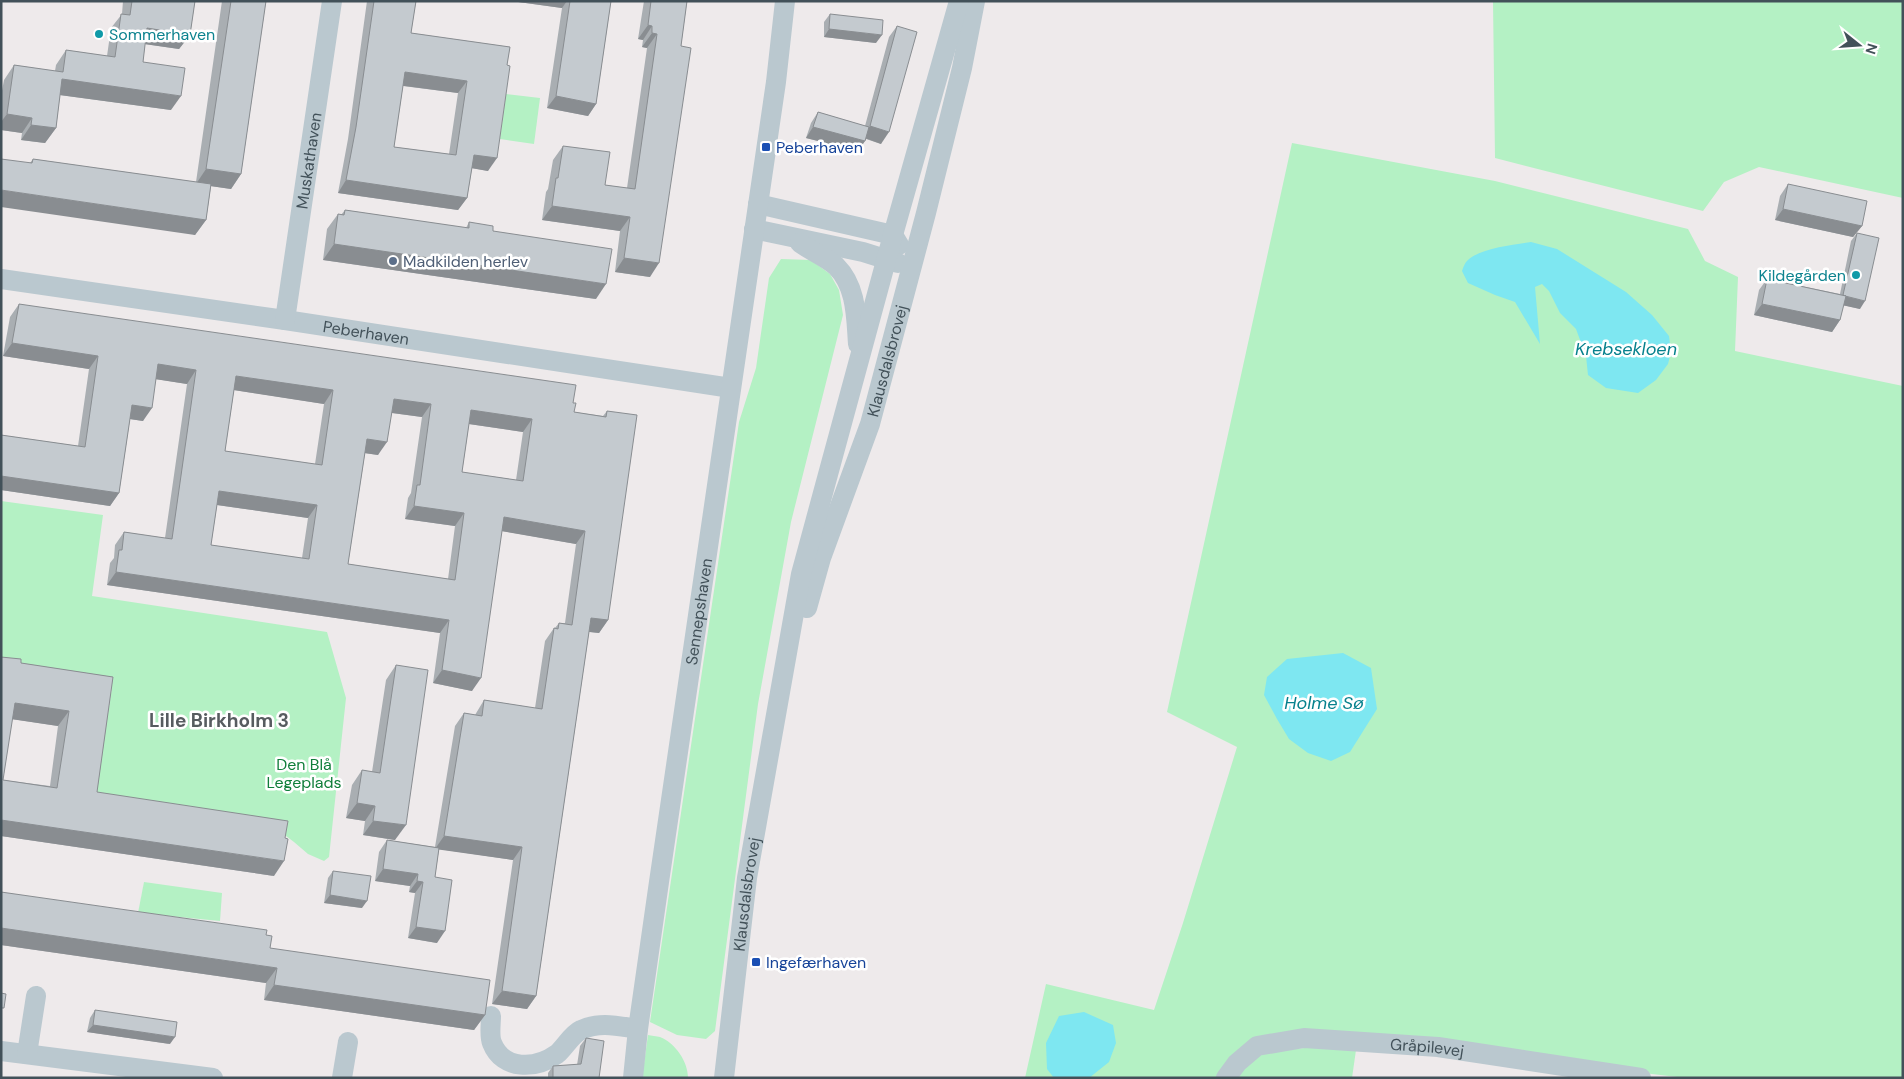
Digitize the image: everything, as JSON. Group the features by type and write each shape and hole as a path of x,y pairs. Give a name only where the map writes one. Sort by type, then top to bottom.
{"street":[{"name":"Muskathaven","path":"285,320 332,1"},
{"name":"Sennepshaven","path":"638,1029 776,82 785,1"},
{"name":"Klausdalsbrovej","path":"724,1078 747,878 801,574 886,259 959,1"},
{"name":"Klausdalsbrovej","path":"777,713 821,558 870,424 962,68 975,1"},
{"path":"758,204 893,235 912,266"},
{"path":"754,229 863,252 912,266"},
{"path":"787,236 836,266 850,285 854,301 859,360"},
{"name":"Peberhaven","path":"1,280 285,320 731,388"},
{"path":"27,1054 36,996"},
{"path":"491,1016 492,1042 499,1055 515,1064 537,1064 557,1053 580,1030 602,1024 638,1029 633,1078"},
{"name":"Gråpilevej","path":"1226,1078 1237,1063 1258,1046 1304,1038 1438,1047 1642,1078"},
{"path":"342,1078 348,1042"},
{"path":"1,1050 213,1078"}],"green space":[{"path":"1493,1 1903,1 1903,198 1759,167 1724,182 1703,211 1495,158"},
{"path":"506,94 540,98 534,144 500,139"},
{"path":"1292,143 1495,181 1688,229 1705,261 1738,277 1735,351 1903,386 1903,1078 1686,1078 1302,1033 1219,1078 1025,1078 1046,984 1154,1010 1237,747 1167,712"},
{"path":"781,259 811,260 830,274 839,290 843,315 791,522 758,704 715,1031 706,1039 677,1035 650,1022 739,422 756,368 769,278"},
{"name":"Den Blå Legeplads","path":"1,501 103,515 92,596 327,632 346,698 329,857 324,861 308,854 278,830 95,800 112,687 1,671"},
{"path":"144,882 222,893 220,921 138,913"},
{"path":"648,1035 666,1040 680,1053 686,1065 688,1078 642,1078"},
{"path":"1357,1043 1352,1078 1235,1078 1261,1052"}],"water":[{"name":"Krebsekloen","path":"1531,242 1557,249 1626,292 1652,315 1669,336 1671,352 1668,364 1656,380 1638,393 1606,388 1588,375 1586,356 1576,329 1560,313 1549,291 1542,284 1535,287 1540,344 1515,302 1468,283 1462,271 1466,262 1474,256 1498,248"},
{"name":"Holme Sø","path":"1343,653 1371,668 1377,709 1350,752 1331,761 1308,753 1289,739 1264,695 1267,677 1287,659"},
{"path":"1084,1012 1113,1025 1116,1043 1109,1062 1089,1078 1054,1078 1047,1069 1046,1043 1059,1016"}],"building":[{"path":"132,1 195,1 190,35 147,28 143,62 185,68 181,96 62,79 56,128 31,125 32,118 7,114 14,65 63,72 66,50 115,57 121,14 130,15"},
{"path":"231,1 266,1 241,174 206,169"},
{"path":"374,1 416,1 411,33 510,47 507,65 510,66 497,158 474,155 467,198 346,180 356,127","holes":["405,72 467,81 456,155 394,147"]},
{"path":"570,1 611,1 596,104 556,96"},
{"path":"651,1 687,1 681,46 691,48 659,263 624,258 630,217 552,206 563,146 610,152 605,185 635,189 657,34 652,33 652,26 648,25"},
{"path":"830,14 883,20 882,35 829,29"},
{"path":"897,26 917,32 889,132 870,126"},
{"path":"818,112 869,127 865,141 813,127"},
{"path":"1,159 32,163 33,159 211,184 206,220 1,190"},
{"path":"1788,184 1867,201 1862,226 1783,209"},
{"path":"345,210 469,228 469,222 493,226 493,231 612,249 606,284 334,244 338,214 344,215"},
{"name":"Kildegården","path":"1857,233 1879,238 1865,301 1843,295"},
{"path":"1767,279 1846,296 1840,320 1762,304"},
{"path":"19,304 576,385 573,403 576,403 574,412 606,417 607,411 637,415 608,620 591,618 536,996 502,991 522,847 444,836 464,713 482,716 484,700 542,709 554,628 558,629 559,623 572,625 585,531 504,517 481,678 442,670 449,620 116,572 119,550 122,550 124,532 172,539 196,370 158,364 152,408 132,405 119,493 1,476 1,435 85,447 98,356 12,343","holes":["236,376 333,390 322,465 225,451","394,399 431,404 420,485 417,485 414,506 464,513 455,580 348,564 367,439 387,442","471,410 532,419 523,481 462,472","219,491 317,505 309,559 211,545"]},
{"path":"1,657 21,659 21,663 113,677 97,792 288,821 285,838 288,839 284,861 1,820","holes":["15,703 69,711 57,788 3,780"]},
{"path":"396,665 428,670 406,825 373,821 375,806 357,803 362,770 380,773"},
{"path":"387,840 439,848 435,877 452,880 445,931 416,927 423,882 417,881 418,874 383,869"},
{"path":"333,871 371,876 367,901 330,895"},
{"path":"1,892 267,930 266,935 272,936 270,948 490,980 485,1015 274,985 277,968 1,928"},
{"path":"1,993 6,994 4,1008 1,1008"},
{"path":"95,1010 177,1022 175,1037 93,1025"},
{"path":"586,1038 604,1041 599,1078 553,1078 553,1066 581,1064"}],"place":[{"name":"Sommerhaven","path":"99,34"},
{"name":"Peberhaven","path":"766,147"},
{"name":"Madkilden herlev","path":"393,261"},
{"name":"Kildegården","path":"1856,275"},
{"name":"Ingefærhaven","path":"756,962"}],"district":[{"name":"Lille Birkholm 3","path":"219,720"}]}
